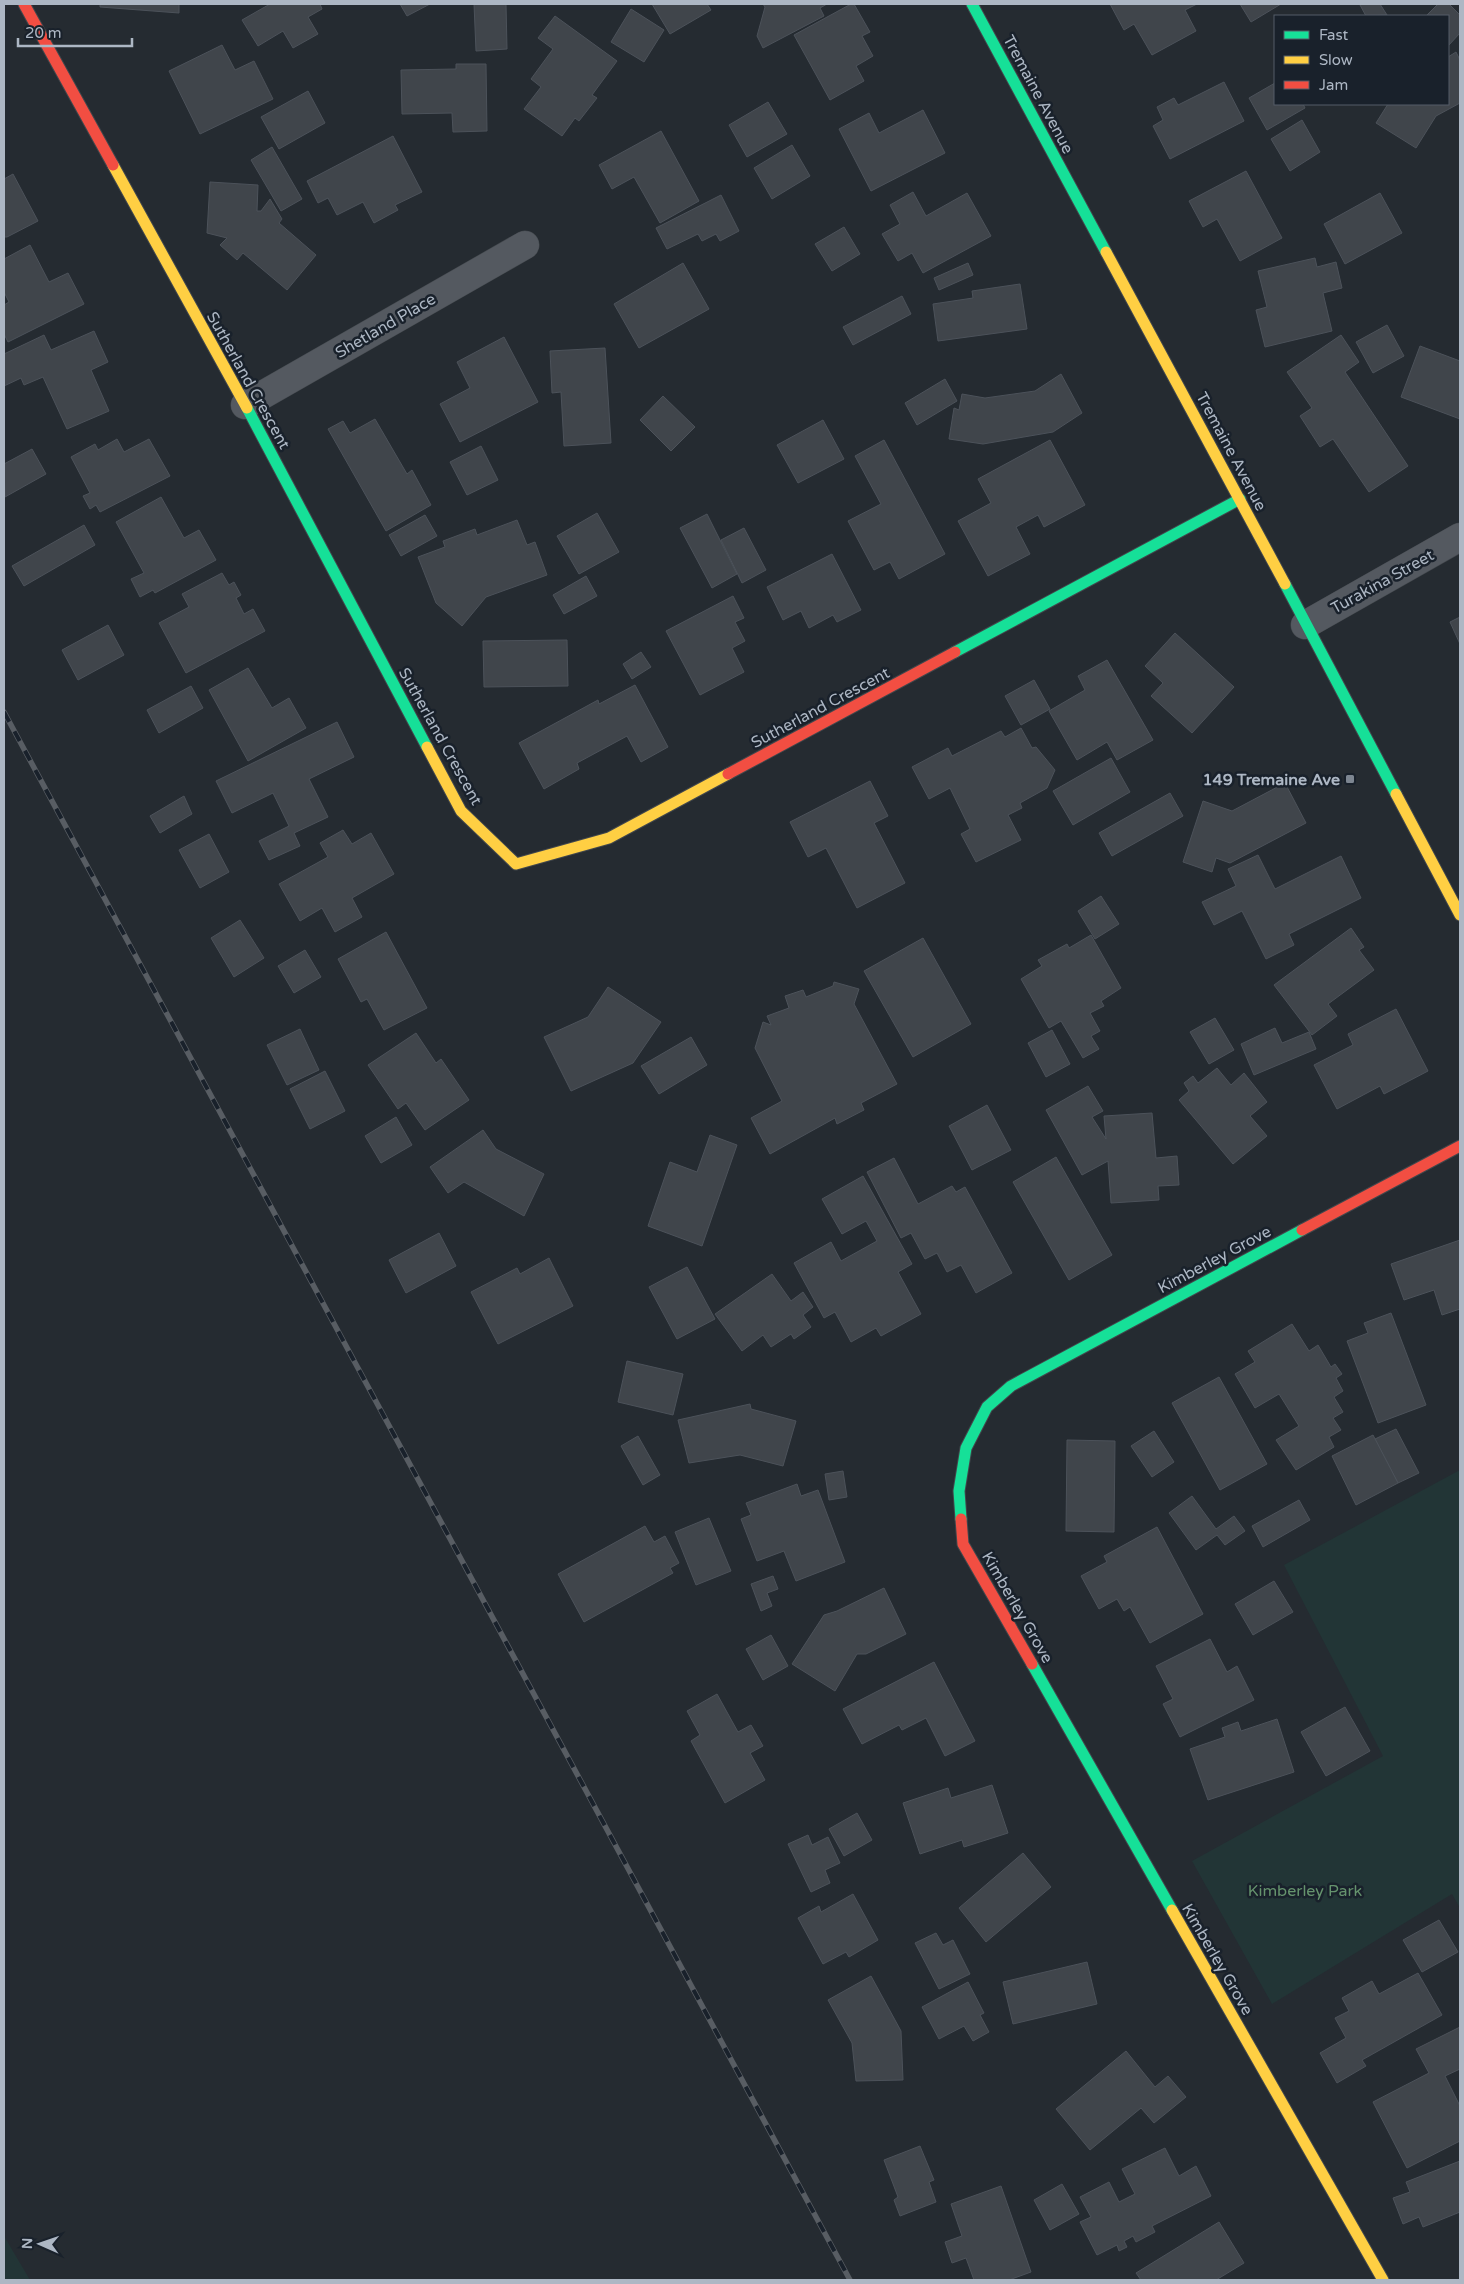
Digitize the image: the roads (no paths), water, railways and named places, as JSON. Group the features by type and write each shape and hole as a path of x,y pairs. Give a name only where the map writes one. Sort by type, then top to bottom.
{"street":[{"name":"Sutherland Crescent","path":"24,4 245,405 461,811 516,864 609,838 1240,499"},
{"name":"Tremaine Avenue","path":"972,4 1240,499 1460,915"},
{"name":"Shetland Place","path":"245,405 525,245"},
{"name":"Turakina Street","path":"1305,625 1460,537"},
{"name":"Kimberley Grove","path":"1383,2280 963,1544 959,1491 966,1448 987,1407 1011,1386 1460,1146"}],"railway":[{"path":"4,712 850,2280"}],"place":[{"name":"149 Tremaine Ave","path":"1350,779"}],"park label":[{"name":"Kimberley Park","path":"1305,1890"}]}
